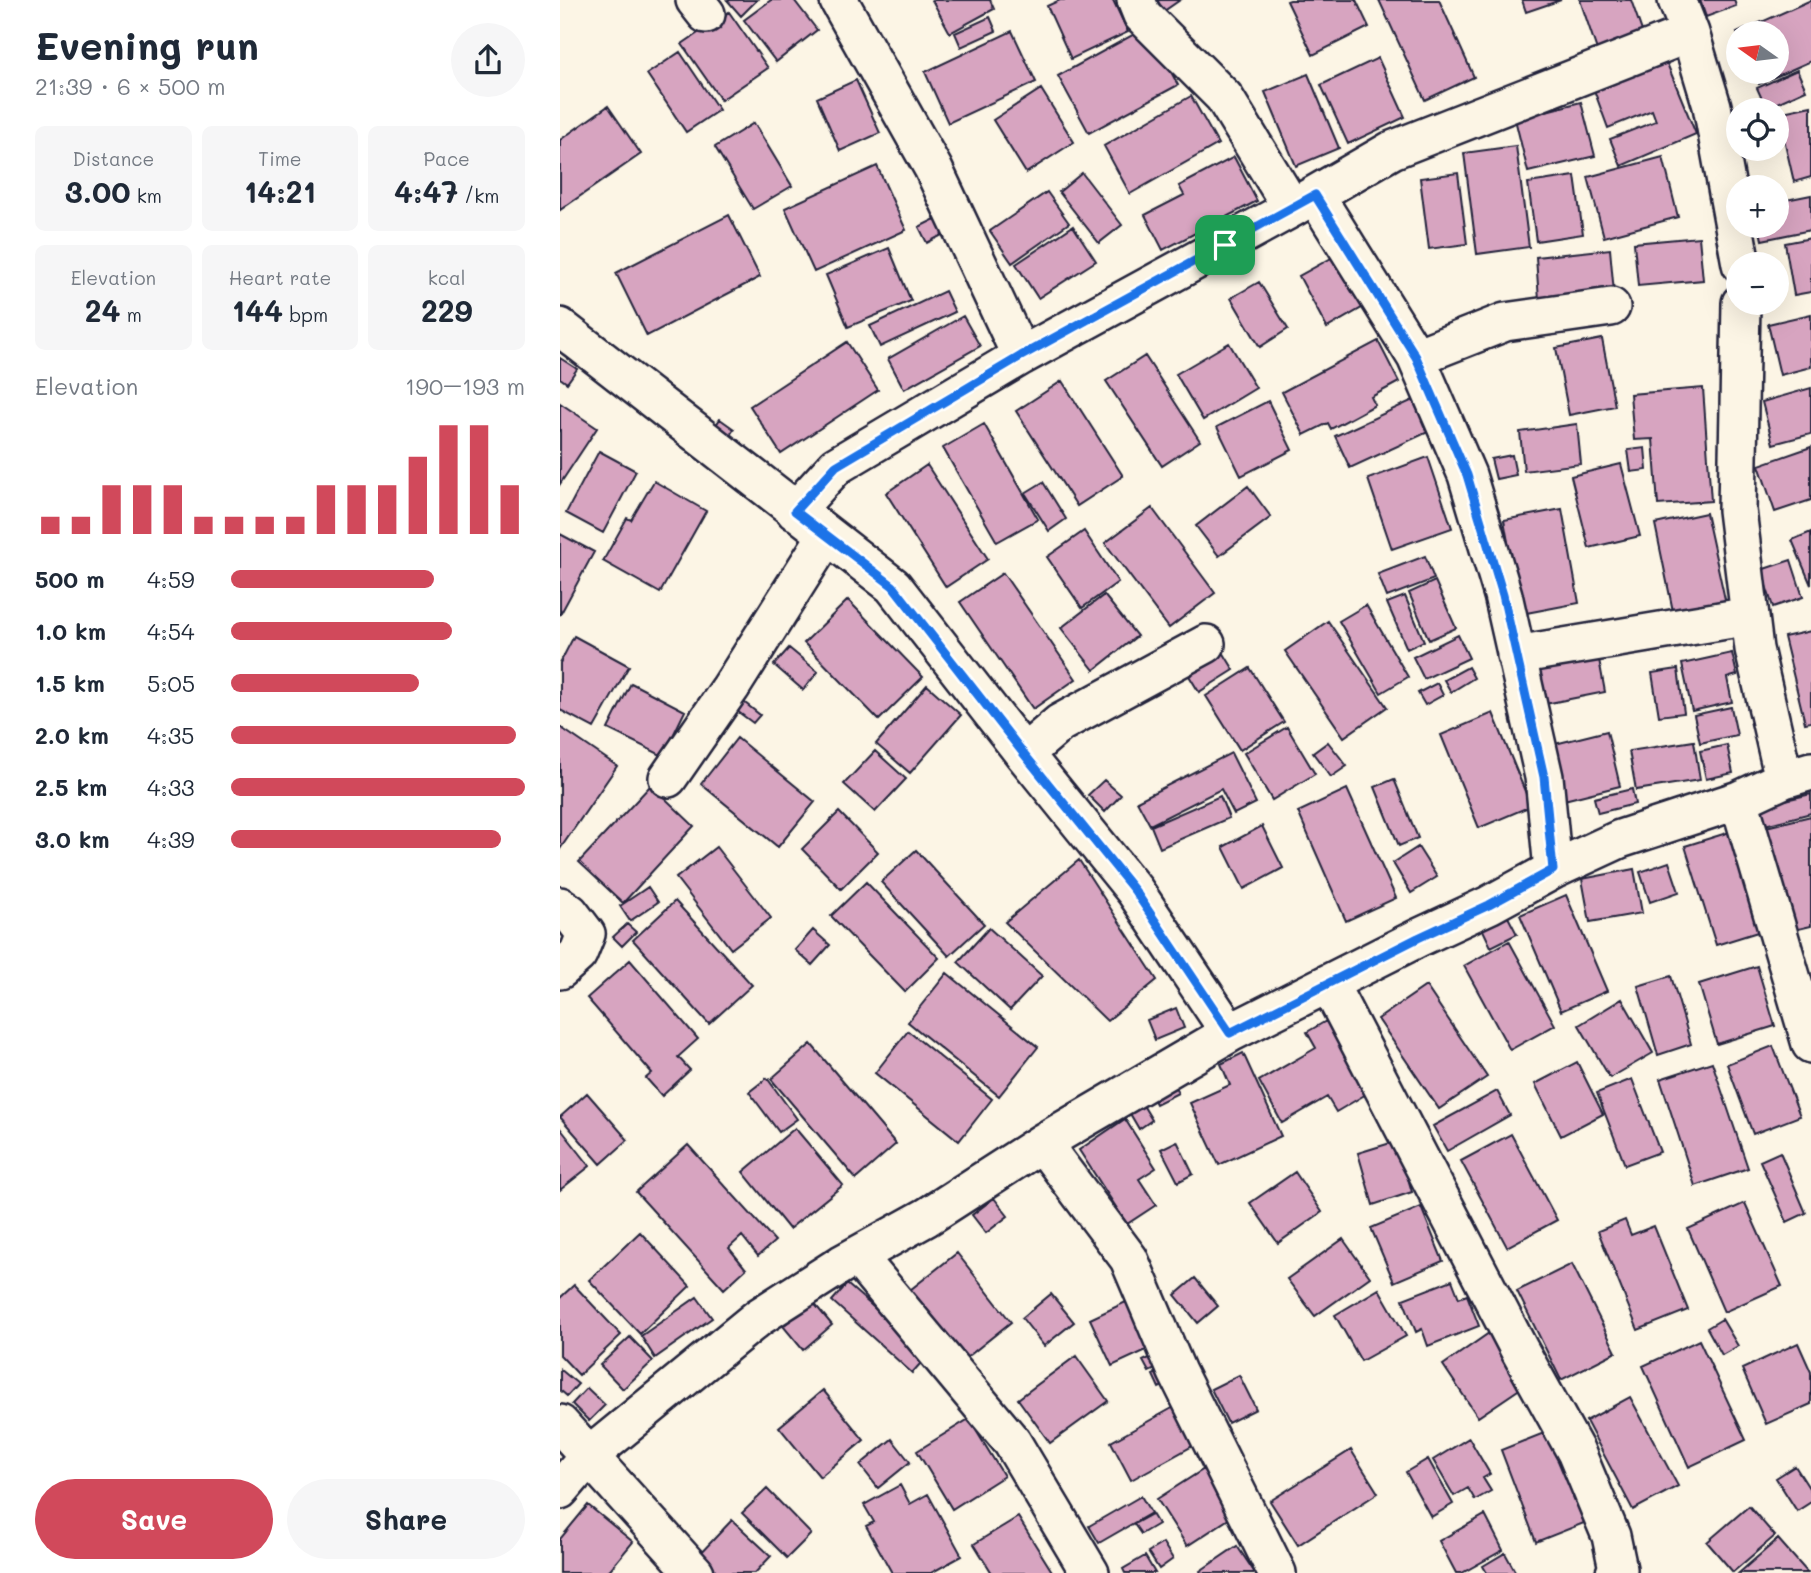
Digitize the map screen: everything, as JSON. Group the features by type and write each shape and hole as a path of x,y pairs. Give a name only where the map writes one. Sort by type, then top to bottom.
{"street":[{"path":"1136,0 1142,15 1223,97 1303,201 1416,357 1467,475 1503,595 1544,777 1553,870"},
{"path":"1676,0 1690,33 1712,106 1739,252"},
{"path":"839,1 933,167 1021,356"},
{"path":"795,511 836,466 1021,356 1392,150 1690,33"},
{"path":"1416,357 1506,322 1611,307"},
{"path":"560,1490 589,1456 759,1317 857,1256 927,1217 1042,1143 1230,1033 1620,839 1739,800 1797,775 1754,649 1737,510 1741,315"},
{"path":"563,336 893,586 1135,891 1230,1033"},
{"path":"668,778 731,687 827,535"},
{"path":"1516,655 1750,615"},
{"path":"1024,754 1060,723 1206,644"},
{"path":"1739,800 1811,1044"},
{"path":"560,906 570,913 586,934 578,954 560,970"},
{"path":"1329,984 1520,1351 1576,1452 1612,1536 1618,1569 1615,1573"},
{"path":"1042,1143 1129,1259 1177,1372 1277,1573"},
{"path":"857,1256 1012,1442 1090,1573"},
{"path":"560,1424 695,1573"}],"building":[{"path":"727,0 757,0 741,16"},
{"path":"771,0 794,0 817,30 776,62 744,20"},
{"path":"932,0 990,0 994,9 950,33"},
{"path":"1060,0 1113,0 1128,32 1071,59 1047,6"},
{"path":"1157,0 1180,0 1164,11"},
{"path":"1356,0 1369,27 1313,55 1287,1"},
{"path":"1379,0 1439,0 1474,77 1425,100"},
{"path":"1522,0 1561,0 1526,12"},
{"path":"1580,0 1631,0 1644,37 1598,53"},
{"path":"1700,0 1734,0 1736,6 1706,17"},
{"path":"1811,0 1811,61 1789,71 1789,21 1764,21"},
{"path":"729,12 768,68 721,100 682,44"},
{"path":"990,17 996,31 961,47 955,33"},
{"path":"1147,27 1178,85 1089,133 1058,76"},
{"path":"1012,31 1036,82 948,123 925,72"},
{"path":"680,52 719,110 686,132 647,74"},
{"path":"1378,58 1405,117 1348,144 1321,85"},
{"path":"1666,61 1696,134 1621,166 1610,139 1656,121 1652,110 1608,128 1594,90"},
{"path":"1797,70 1806,90 1788,98 1762,98 1757,88 1766,84 1789,84 1789,74"},
{"path":"1308,74 1339,148 1296,166 1265,92"},
{"path":"856,80 880,133 840,151 817,98"},
{"path":"1041,89 1074,142 1026,173 993,120"},
{"path":"1191,96 1218,144 1130,194 1104,146"},
{"path":"1581,102 1595,156 1528,172 1515,119"},
{"path":"608,106 641,154 560,210 560,140"},
{"path":"1811,106 1811,177 1794,182 1789,160 1789,111"},
{"path":"754,123 792,186 753,209 715,147"},
{"path":"1516,146 1529,247 1477,254 1464,153"},
{"path":"1234,157 1257,201 1163,250 1145,215 1184,195 1179,186"},
{"path":"1663,157 1678,217 1604,237 1588,177"},
{"path":"877,166 906,230 814,272 785,208"},
{"path":"1082,173 1122,225 1099,243 1059,192"},
{"path":"1458,173 1467,244 1429,249 1420,178"},
{"path":"1575,176 1583,234 1536,241 1528,183"},
{"path":"1047,192 1069,223 1012,263 990,231"},
{"path":"1811,195 1811,230 1789,234 1789,199"},
{"path":"729,215 760,277 647,336 616,273"},
{"path":"941,216 948,232 927,243 919,227"},
{"path":"1073,226 1096,261 1038,298 1016,264"},
{"path":"1699,237 1703,280 1638,286 1634,243"},
{"path":"1811,238 1811,292 1794,295 1789,252 1787,252 1785,243"},
{"path":"889,248 911,301 848,327 826,275"},
{"path":"1610,249 1614,293 1539,300 1536,257"},
{"path":"1344,251 1372,302 1327,328 1299,276"},
{"path":"1259,282 1288,329 1260,347 1231,298"},
{"path":"945,291 955,312 880,347 870,326"},
{"path":"1811,314 1811,367 1780,375 1768,324"},
{"path":"963,316 980,346 904,389 888,359"},
{"path":"1602,339 1615,406 1569,415 1556,348"},
{"path":"1378,341 1399,382 1371,397 1375,405 1331,429 1328,423 1304,435 1282,392"},
{"path":"847,342 878,390 781,454 750,406"},
{"path":"1229,343 1256,388 1203,420 1176,374"},
{"path":"1145,356 1200,441 1162,466 1106,381"},
{"path":"560,358 577,369 567,383 560,378"},
{"path":"1062,381 1123,476 1077,506 1016,411"},
{"path":"1703,388 1711,501 1658,505 1653,439 1634,440 1630,394"},
{"path":"1811,388 1811,434 1773,444 1762,402"},
{"path":"1413,400 1428,432 1350,468 1335,436"},
{"path":"1268,401 1292,450 1241,476 1217,427"},
{"path":"560,403 597,428 560,484"},
{"path":"720,419 734,429 728,438 714,428"},
{"path":"984,424 1038,519 997,542 943,448"},
{"path":"1577,424 1581,464 1524,471 1520,432"},
{"path":"1811,447 1811,500 1775,512 1759,465"},
{"path":"1645,448 1647,470 1631,472 1628,450"},
{"path":"599,451 636,471 603,533 566,513"},
{"path":"1512,455 1516,475 1496,479 1491,459"},
{"path":"1428,457 1452,528 1392,549 1368,479"},
{"path":"1621,464 1640,536 1589,548 1571,476"},
{"path":"927,465 988,559 946,587 886,493"},
{"path":"654,481 706,511 660,593 603,561 627,518 631,520"},
{"path":"1043,482 1066,519 1049,531 1025,493"},
{"path":"1248,486 1271,517 1219,556 1196,526"},
{"path":"1152,508 1215,593 1169,628 1105,543"},
{"path":"1562,509 1579,603 1521,614 1504,520"},
{"path":"1706,513 1726,604 1674,616 1655,524"},
{"path":"1084,531 1118,582 1082,608 1047,557"},
{"path":"1811,532 1811,585 1792,540"},
{"path":"560,534 594,552 560,615"},
{"path":"1425,556 1434,579 1387,597 1378,574"},
{"path":"1791,560 1803,597 1773,607 1761,570"},
{"path":"1003,573 1076,679 1033,709 960,602"},
{"path":"1435,581 1456,628 1429,640 1409,593"},
{"path":"1104,595 1137,636 1094,670 1061,628"},
{"path":"1405,596 1424,641 1407,649 1387,603"},
{"path":"848,600 923,677 879,720 804,643"},
{"path":"1366,605 1408,677 1381,693 1339,621"},
{"path":"1328,621 1387,707 1344,737 1285,651"},
{"path":"1811,631 1811,722 1805,723 1784,637"},
{"path":"1458,635 1469,658 1424,679 1413,657"},
{"path":"574,636 629,666 594,728 560,710 560,663"},
{"path":"789,648 818,672 803,690 774,665"},
{"path":"1223,652 1234,670 1199,692 1188,674"},
{"path":"1732,653 1737,675 1727,678 1732,702 1692,711 1682,664"},
{"path":"1598,654 1605,692 1545,704 1538,665"},
{"path":"1468,667 1474,678 1451,692 1444,680"},
{"path":"1250,668 1284,722 1240,750 1206,696"},
{"path":"1678,669 1684,713 1659,716 1652,673"},
{"path":"631,683 685,711 663,756 608,729"},
{"path":"1437,683 1443,695 1425,705 1418,693"},
{"path":"927,685 961,715 910,773 876,744"},
{"path":"740,699 760,715 753,723 733,708"},
{"path":"1731,707 1737,735 1700,743 1694,715"},
{"path":"1493,713 1531,806 1479,828 1441,735"},
{"path":"560,727 617,766 560,849"},
{"path":"1287,727 1315,774 1272,800 1244,753"},
{"path":"1607,731 1620,786 1564,800 1551,745"},
{"path":"737,738 815,802 778,847 701,784"},
{"path":"1694,741 1700,780 1636,790 1629,751"},
{"path":"1328,742 1347,766 1331,777 1313,753"},
{"path":"1727,745 1733,773 1706,779 1700,751"},
{"path":"875,751 906,779 875,812 844,784"},
{"path":"1231,753 1256,803 1234,814 1221,789 1150,825 1137,801"},
{"path":"1394,779 1418,838 1399,846 1375,787"},
{"path":"1104,780 1121,795 1105,812 1088,795"},
{"path":"651,785 694,826 623,903 579,862"},
{"path":"1347,789 1396,898 1346,921 1298,812"},
{"path":"1632,789 1635,804 1598,813 1594,798"},
{"path":"1811,794 1811,813 1765,825 1761,806"},
{"path":"1220,796 1229,818 1160,848 1151,826"},
{"path":"839,812 878,852 841,889 802,849"},
{"path":"1811,816 1811,926 1790,931 1766,827"},
{"path":"1262,826 1283,868 1244,889 1223,847"},
{"path":"1733,831 1764,930 1716,945 1685,846"},
{"path":"716,847 771,918 731,949 676,878"},
{"path":"1418,847 1437,877 1411,893 1393,863"},
{"path":"916,850 984,924 949,956 881,882"},
{"path":"1079,860 1157,980 1107,1021 1005,922"},
{"path":"1669,862 1679,892 1650,902 1640,872"},
{"path":"1634,869 1642,913 1590,922 1582,879"},
{"path":"866,882 939,958 905,992 831,916"},
{"path":"648,887 658,902 630,921 620,906"},
{"path":"1566,895 1607,991 1561,1011 1520,915"},
{"path":"675,901 752,985 709,1024 633,940"},
{"path":"1507,915 1517,934 1491,947 1482,928"},
{"path":"627,924 636,932 622,946 613,937"},
{"path":"989,928 1042,976 1010,1010 958,962"},
{"path":"813,930 830,945 812,965 795,950"},
{"path":"1509,941 1555,1025 1510,1050 1464,966"},
{"path":"630,960 698,1039 678,1057 690,1070 662,1096 646,1078 652,1073 587,998"},
{"path":"1757,966 1775,1026 1717,1044 1699,984"},
{"path":"947,973 1038,1047 999,1096 908,1022"},
{"path":"1671,976 1691,1044 1658,1055 1638,986"},
{"path":"1426,986 1487,1077 1439,1109 1378,1019"},
{"path":"1622,999 1653,1053 1610,1078 1579,1025"},
{"path":"1176,1008 1184,1028 1155,1040 1147,1020"},
{"path":"1326,1021 1368,1093 1336,1112 1327,1097 1282,1123 1259,1081 1316,1048 1307,1032"},
{"path":"908,1031 992,1099 959,1141 875,1073"},
{"path":"811,1044 896,1144 856,1179 771,1079"},
{"path":"1773,1046 1800,1116 1753,1134 1727,1064"},
{"path":"1243,1053 1281,1136 1219,1165 1190,1103 1230,1085 1221,1064"},
{"path":"1577,1062 1603,1114 1561,1136 1535,1084"},
{"path":"1712,1062 1748,1168 1695,1186 1660,1079"},
{"path":"767,1078 797,1119 779,1132 749,1092"},
{"path":"1632,1079 1660,1152 1625,1165 1597,1093"},
{"path":"1173,1081 1178,1093 1156,1104 1150,1092"},
{"path":"1497,1091 1510,1115 1447,1151 1433,1126"},
{"path":"587,1093 628,1140 601,1164 560,1117"},
{"path":"1138,1097 1152,1120 1139,1129 1125,1105"},
{"path":"1125,1119 1156,1168 1139,1179 1156,1205 1127,1224 1079,1150"},
{"path":"560,1128 590,1166 560,1190"},
{"path":"795,1128 843,1185 789,1229 743,1172"},
{"path":"1511,1134 1557,1220 1507,1247 1461,1161"},
{"path":"1177,1141 1193,1174 1178,1182 1161,1149"},
{"path":"1397,1141 1412,1192 1373,1205 1358,1153"},
{"path":"688,1145 775,1241 758,1256 742,1236 729,1248 746,1269 724,1289 636,1192"},
{"path":"1780,1152 1806,1213 1787,1222 1760,1161"},
{"path":"1295,1172 1322,1212 1278,1243 1250,1203"},
{"path":"994,1198 1008,1216 986,1233 972,1215"},
{"path":"1745,1203 1782,1286 1724,1312 1688,1229"},
{"path":"1421,1207 1443,1261 1394,1282 1371,1228"},
{"path":"1625,1220 1631,1235 1654,1226 1688,1310 1638,1330 1598,1231"},
{"path":"640,1232 690,1286 640,1334 589,1280"},
{"path":"1343,1239 1370,1277 1315,1316 1287,1279"},
{"path":"957,1253 1011,1322 965,1359 910,1290"},
{"path":"1572,1264 1616,1352 1561,1380 1517,1291"},
{"path":"1195,1278 1218,1306 1198,1323 1175,1295"},
{"path":"1452,1280 1459,1298 1467,1295 1479,1326 1428,1346 1422,1329 1416,1332 1403,1299"},
{"path":"847,1284 928,1355 912,1373 832,1301"},
{"path":"574,1285 621,1335 579,1375 560,1355 560,1298"},
{"path":"1379,1289 1406,1336 1361,1361 1335,1315"},
{"path":"1051,1294 1074,1322 1044,1346 1022,1318"},
{"path":"697,1297 712,1318 655,1358 641,1336"},
{"path":"1130,1300 1153,1347 1112,1366 1090,1319"},
{"path":"813,1302 832,1325 803,1350 783,1326"},
{"path":"1722,1319 1738,1346 1722,1355 1707,1328"},
{"path":"1489,1333 1524,1386 1478,1417 1443,1365"},
{"path":"630,1337 653,1361 623,1389 600,1365"},
{"path":"1699,1340 1746,1440 1689,1467 1643,1366"},
{"path":"1798,1343 1811,1372 1811,1404 1766,1424 1742,1369"},
{"path":"1164,1351 1169,1363 1149,1372 1143,1361"},
{"path":"1076,1356 1108,1401 1050,1443 1018,1399"},
{"path":"1170,1367 1176,1380 1159,1388 1153,1375"},
{"path":"560,1369 578,1384 567,1396 560,1390"},
{"path":"1239,1375 1256,1409 1228,1423 1211,1389"},
{"path":"587,1388 605,1405 589,1421 572,1404"},
{"path":"823,1390 864,1440 820,1477 779,1427"},
{"path":"1630,1397 1678,1486 1633,1510 1586,1421"},
{"path":"1176,1406 1196,1444 1131,1480 1111,1442"},
{"path":"969,1419 1004,1476 952,1509 917,1451"},
{"path":"1549,1431 1584,1523 1536,1542 1501,1450"},
{"path":"1469,1438 1490,1474 1483,1478 1491,1491 1475,1500 1468,1488 1454,1496 1433,1460"},
{"path":"892,1439 910,1462 878,1488 860,1465"},
{"path":"1351,1450 1378,1493 1298,1545 1270,1501"},
{"path":"1428,1459 1453,1504 1431,1517 1406,1472"},
{"path":"1212,1464 1241,1511 1187,1546 1157,1499"},
{"path":"1795,1466 1811,1491 1811,1502 1797,1511 1776,1478"},
{"path":"900,1485 910,1504 928,1494 962,1556 931,1573 892,1573 866,1526 874,1522 864,1505"},
{"path":"767,1489 811,1534 787,1558 742,1513"},
{"path":"1141,1496 1151,1513 1099,1543 1089,1526"},
{"path":"588,1505 633,1542 607,1573 560,1573 560,1539"},
{"path":"1749,1506 1775,1536 1733,1572 1707,1542"},
{"path":"1152,1514 1158,1524 1141,1534 1134,1524"},
{"path":"1485,1515 1503,1550 1462,1573 1456,1573 1439,1541"},
{"path":"1018,1517 1053,1573 992,1573 974,1544"},
{"path":"732,1520 771,1556 755,1573 714,1573 697,1557"},
{"path":"1778,1539 1808,1573 1739,1573"},
{"path":"1163,1543 1173,1559 1159,1569 1148,1552"},
{"path":"1237,1546 1255,1573 1201,1573 1200,1571"},
{"path":"1505,1553 1516,1573 1487,1573 1483,1566"},
{"path":"1145,1556 1155,1573 1125,1573 1123,1569"}],"route":[{"path":"1315,195 1416,357 1467,475 1503,595 1544,777 1553,870 1489,905 1230,1033 1135,891 893,586 795,511 836,466 1021,356 1225,245 1315,195"}]}
